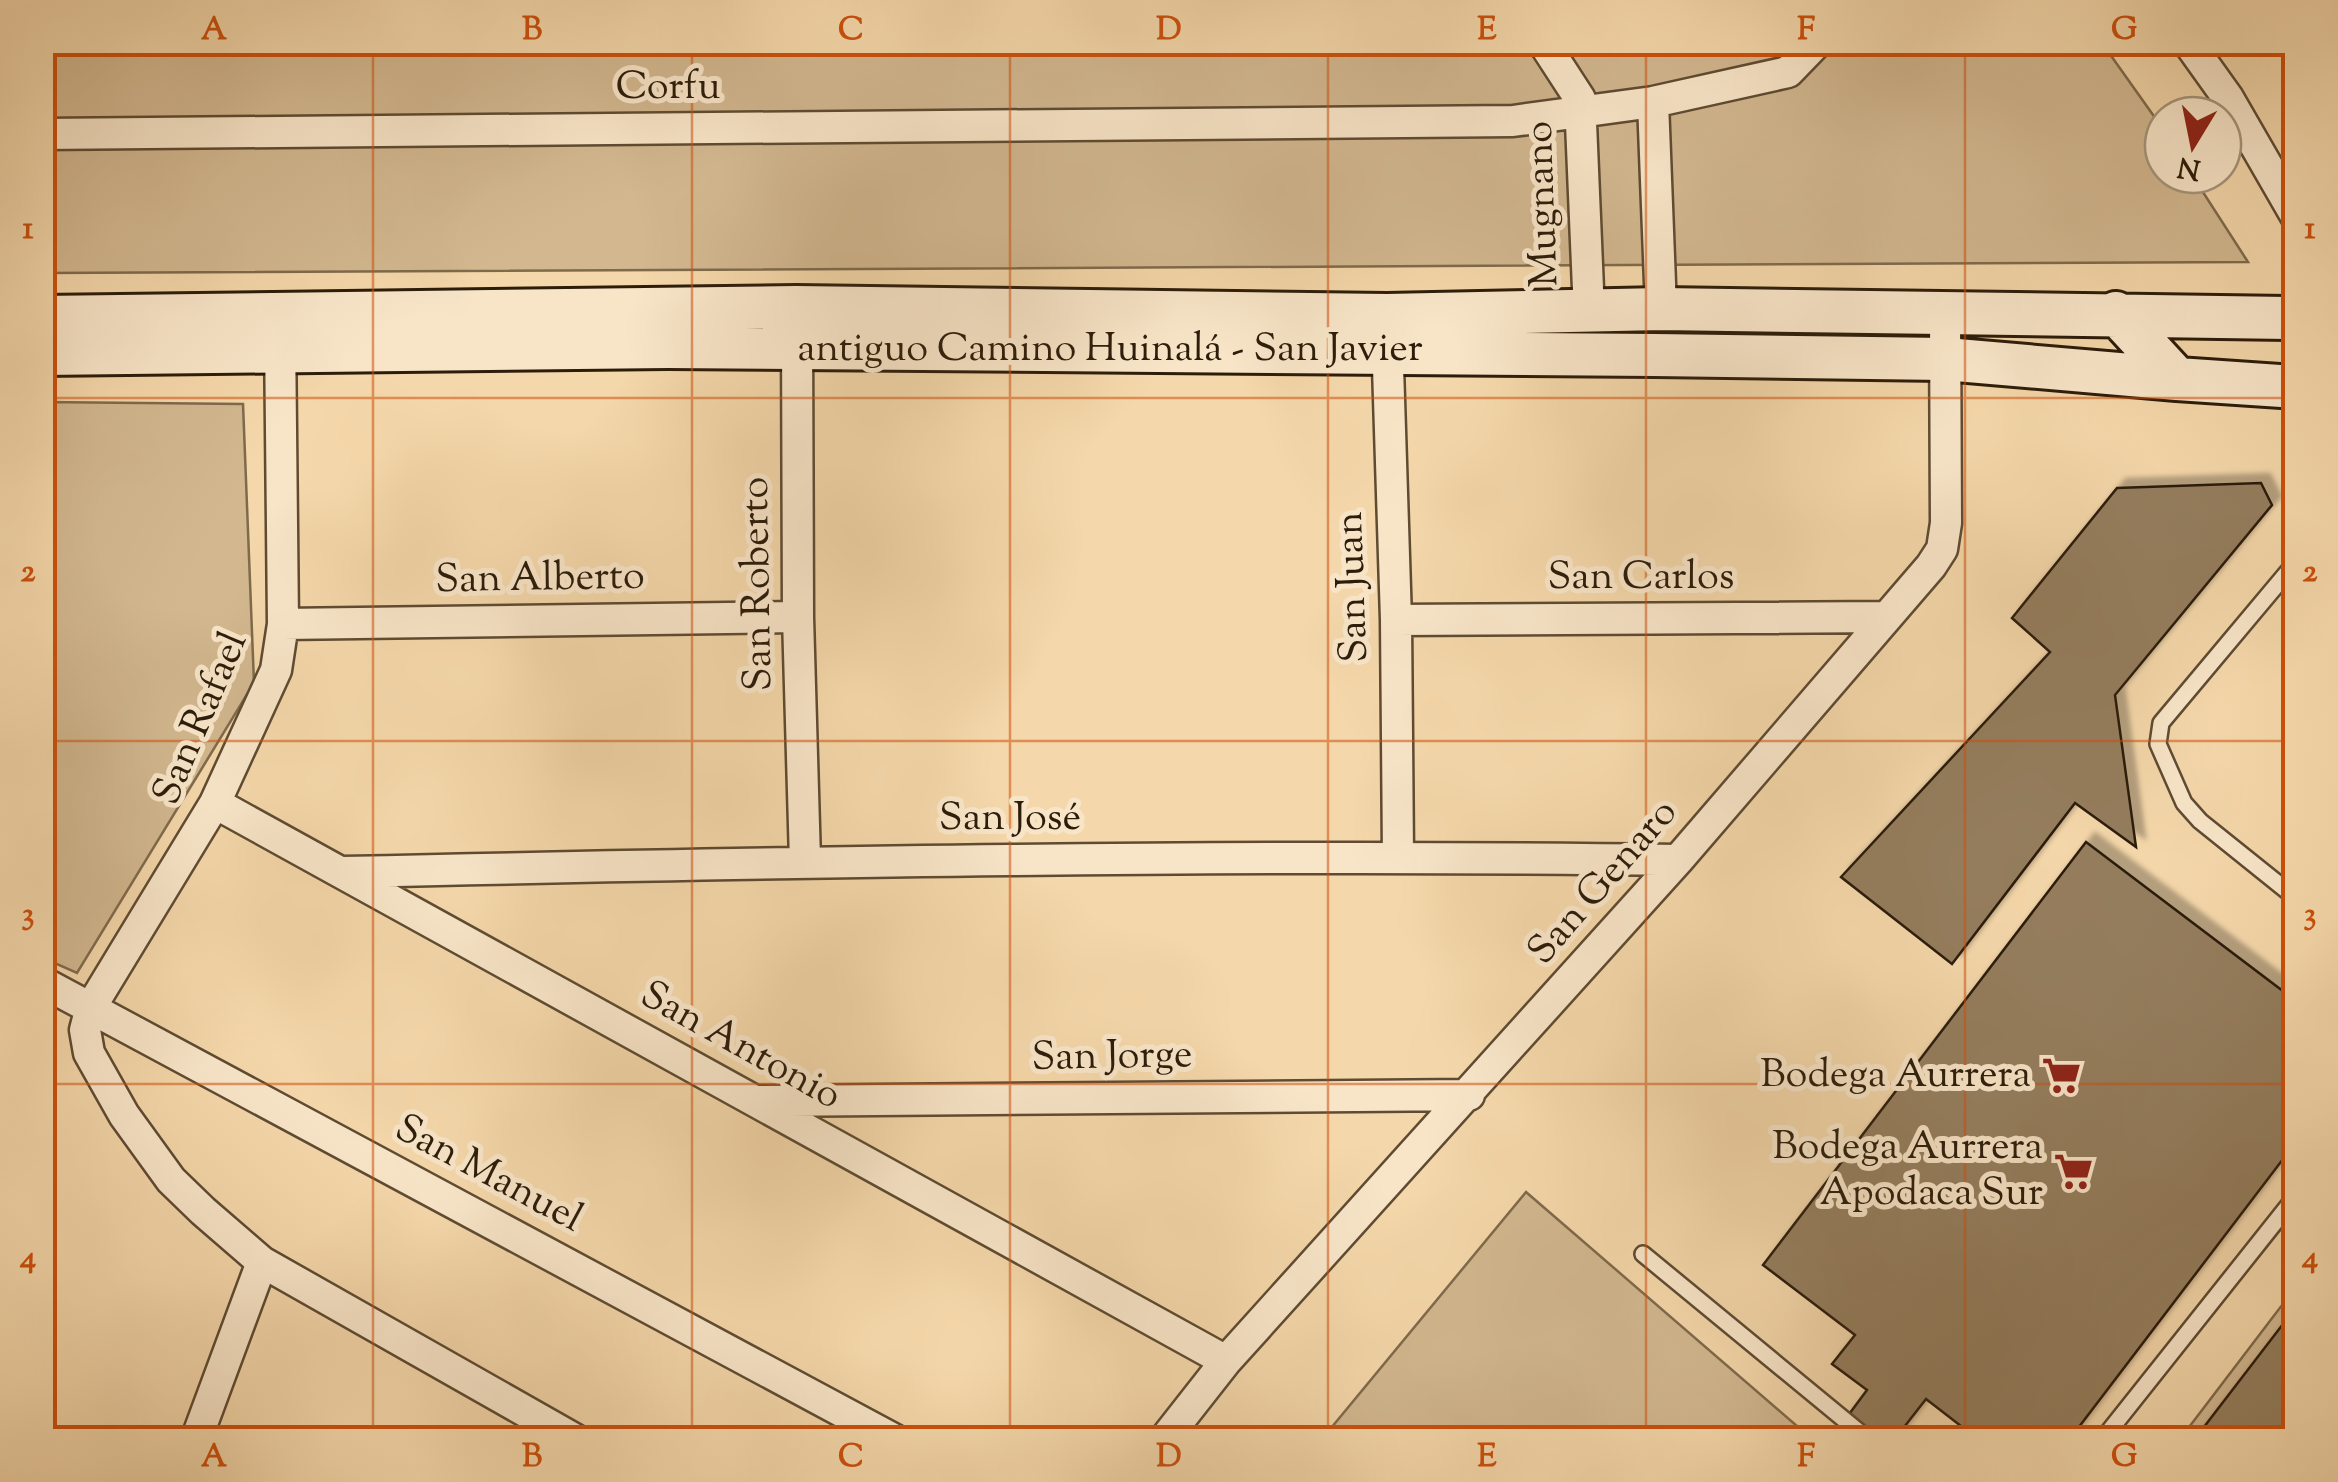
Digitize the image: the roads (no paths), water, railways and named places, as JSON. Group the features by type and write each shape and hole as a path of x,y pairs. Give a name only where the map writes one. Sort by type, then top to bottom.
{"main road":[{"path":"42,354 280,333 797,327 1387,334 1662,309 2296,318"},
{"path":"2116,313 2177,378"},
{"path":"42,316 280,333"},
{"name":"antiguo Camino Huinalá - San Javier","path":"1387,334 1945,359 2296,387"}],"street":[{"name":"Mugnano","path":"1543,42 1580,99 1589,313"},
{"name":"Corfu","path":"42,134 1514,120 1653,102 1788,72 1817,42"},
{"path":"2188,42 2228,98 2296,216"},
{"path":"1653,102 1662,309"},
{"name":"San Genaro","path":"1164,1440 1226,1361 1678,860 1942,549 1946,524 1945,315"},
{"name":"San Roberto","path":"797,327 798,616 805,861"},
{"name":"San Rafael","path":"92,1007 216,803 276,670 283,624 280,333"},
{"name":"San Juan","path":"1387,334 1398,856"},
{"name":"San Alberto","path":"283,624 798,616"},
{"name":"San Carlos","path":"1396,620 1886,616"},
{"name":"San Antonio","path":"216,803 1226,1361"},
{"name":"San José","path":"342,872 805,861 1398,856 1678,860"},
{"name":"San Manuel","path":"42,982 895,1440"},
{"path":"92,1007 84,1030 89,1053 124,1115 171,1180 262,1262 576,1440"},
{"name":"San Jorge","path":"755,1102 1470,1094"},
{"path":"196,1440 262,1262"}],"lane":[{"path":"2296,562 2161,724 2157,736 2184,803 2200,821 2296,898"},
{"path":"2102,1440 2296,1196"},
{"path":"1643,1254 1869,1440"}],"place":[{"name":"Bodega Aurrera","path":"2061,1076"},
{"name":"Bodega Aurrera Apodaca Sur","path":"2073,1171"}]}
